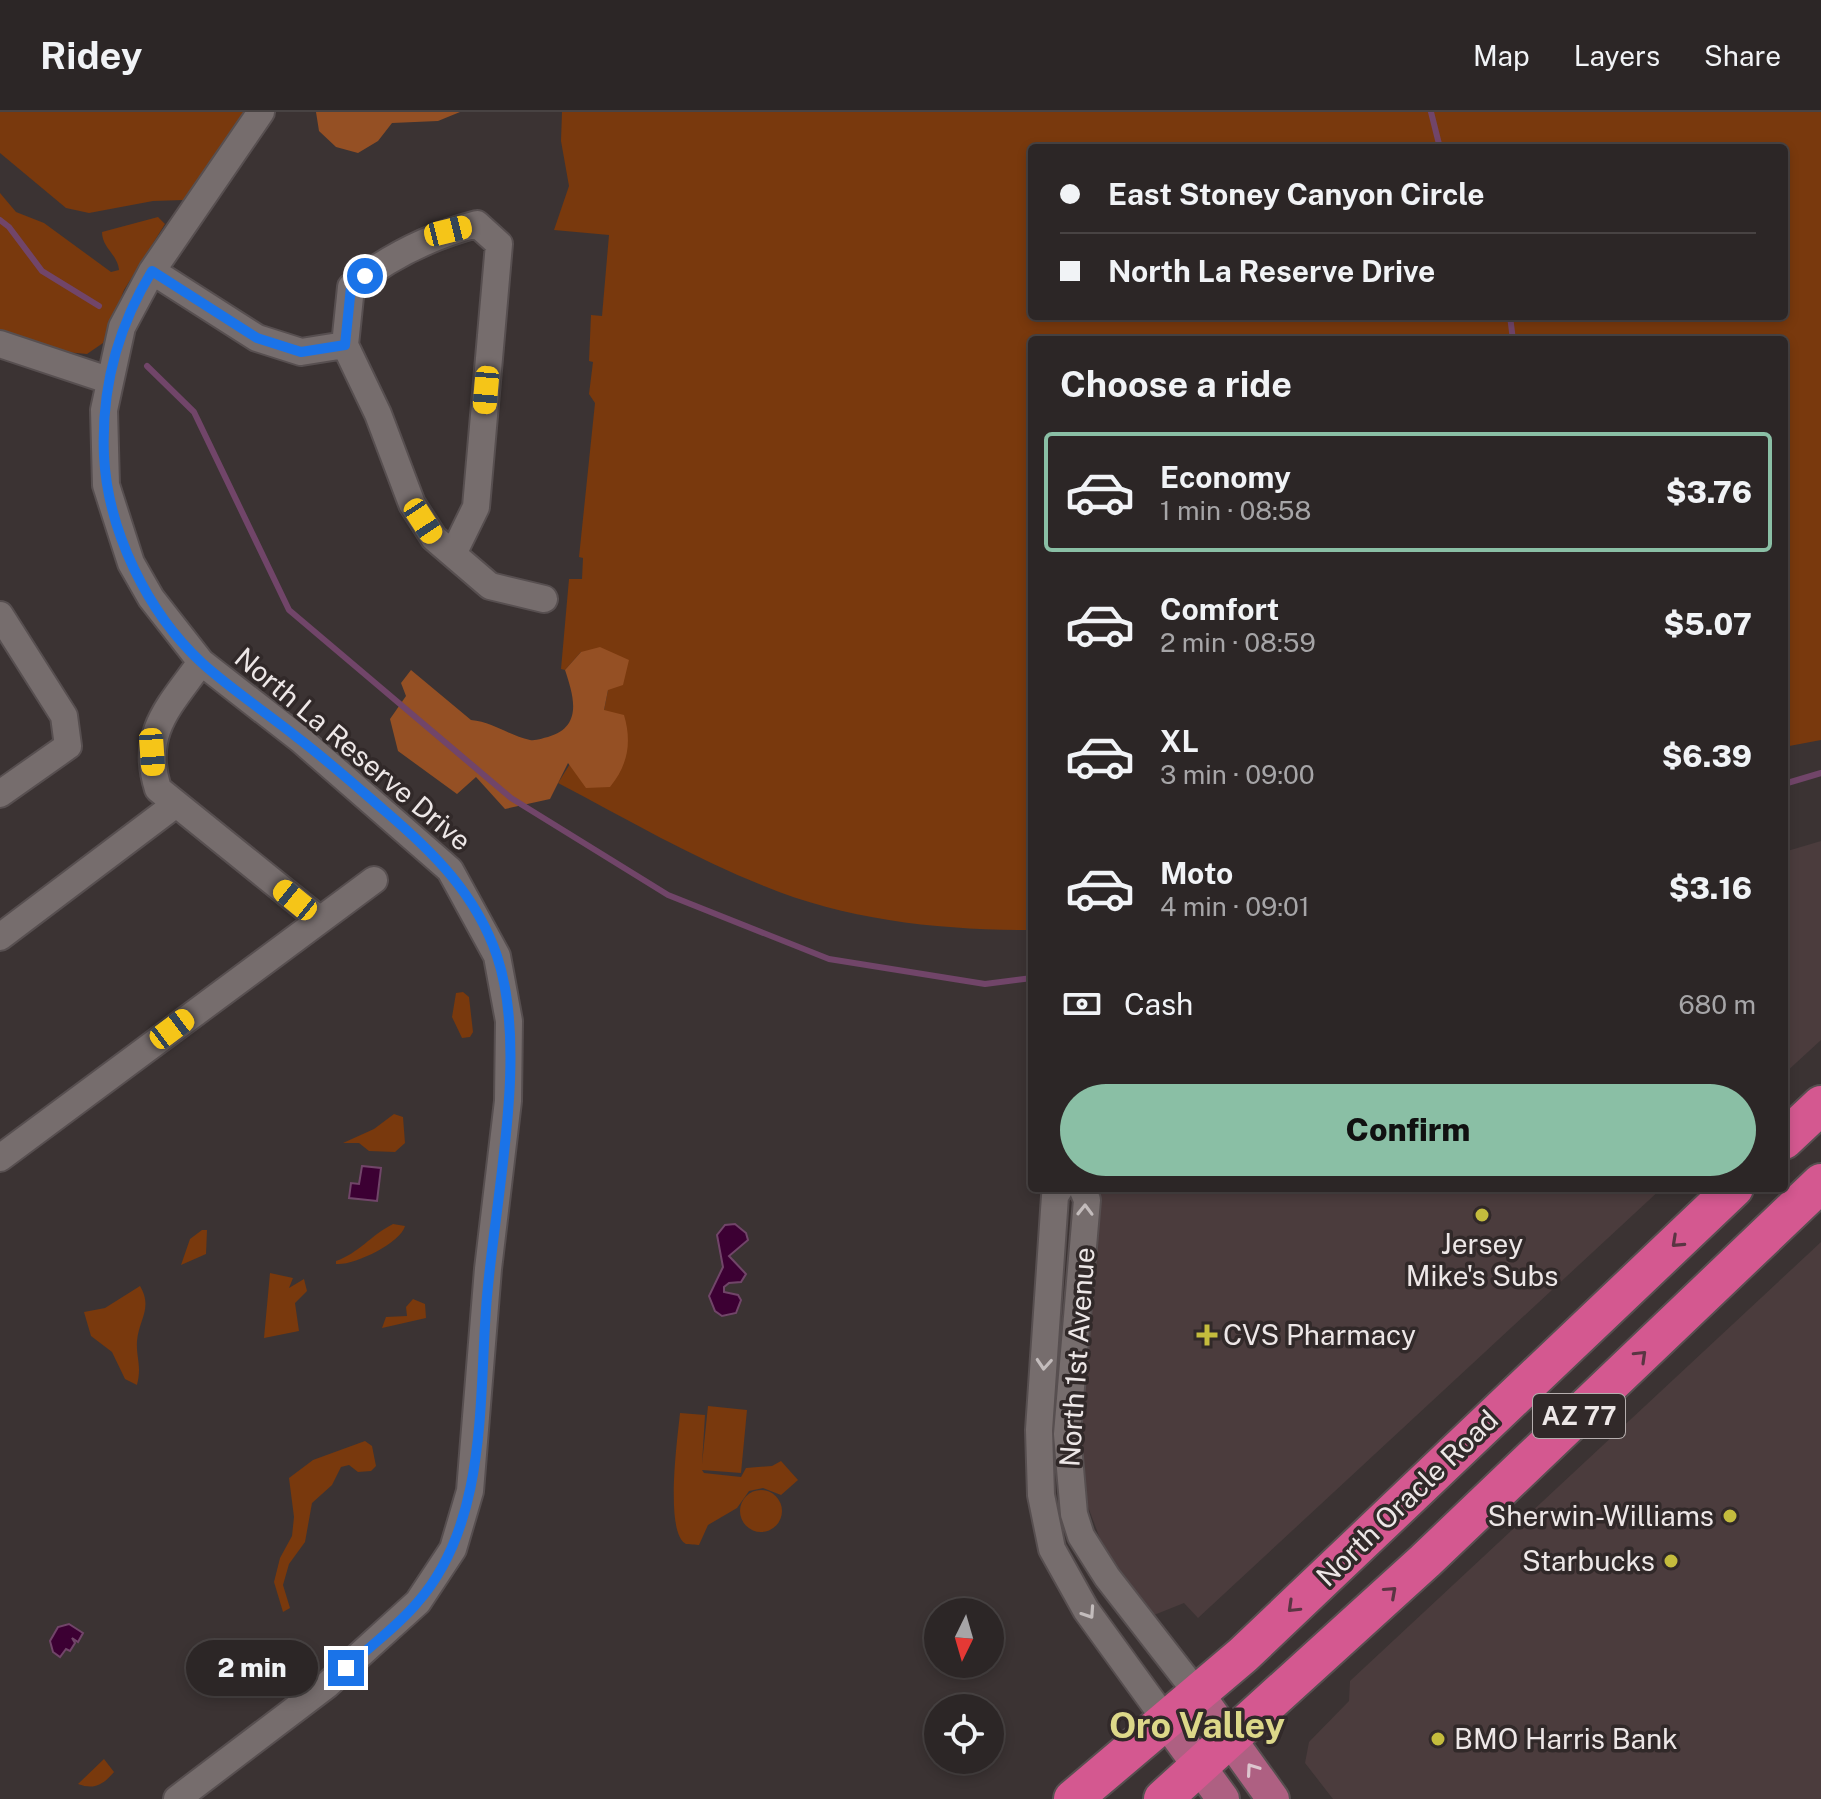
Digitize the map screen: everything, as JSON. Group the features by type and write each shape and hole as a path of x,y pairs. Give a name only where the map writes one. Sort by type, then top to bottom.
{"highway":[{"path":"1788,1136 1821,1105"},
{"name":"North Oracle Road","path":"1163,1799 1448,1540 1821,1183"},
{"name":"North Oracle Road","path":"1073,1799 1243,1655 1730,1192"}],"main road":[{"name":"North 1st Avenue","path":"1197,1693 1273,1799"},
{"name":"North 1st Avenue","path":"1165,1719 1223,1799"}],"street":[{"name":"North La Reserve Drive","path":"177,1799 327,1685 418,1602 453,1549 470,1491 488,1269 508,1101 509,1021 497,956 450,870 301,740 201,662 151,598 131,563 106,485 104,410 108,380 122,327 152,271 261,112"},
{"path":"454,552 476,507 499,244 477,224 448,231 379,264 351,287 345,345 378,414 412,504 434,538 490,586 544,599"},
{"path":"152,271 257,338 301,352 345,345"},
{"path":"0,344 108,380"},
{"path":"0,615 64,716 68,746 0,794"},
{"path":"201,662 155,732 153,772 158,789 319,919"},
{"path":"0,937 176,804"},
{"path":"0,1158 374,880"},
{"name":"North 1st Avenue","path":"1058,1192 1039,1430 1041,1495 1052,1549 1086,1610 1165,1719"},
{"name":"North 1st Avenue","path":"1084,1192 1087,1200 1067,1434 1070,1492 1081,1536 1107,1577 1197,1693"},
{"path":"1052,1549 1081,1536"}],"shaded area":[{"path":"0,112 249,112 184,200 153,201 89,213 66,208 0,153"},
{"path":"316,112 460,112 438,121 392,123 378,141 358,153 336,147 319,131"},
{"path":"562,112 1821,112 1821,740 1788,746 1788,336 1028,336 1028,930 930,925 862,915 796,898 711,863 558,783 604,710 608,690 581,652 565,670 561,669 569,579 582,579 583,558 579,557 595,403 589,394 593,362 589,361 591,315 602,316 609,235 554,230 569,186 561,141"},
{"path":"0,193 16,212 44,223 111,272 119,270 118,265 102,232 158,217 165,224 124,290 103,343 87,354 55,351 0,332"},
{"path":"600,647 629,660 623,685 608,690 604,710 624,715 628,735 624,762 610,787 586,788 568,763 550,799 505,809 476,777 457,794 398,751 390,719 406,696 401,683 411,670 471,720 535,740 548,737 567,726 573,700 565,670 581,652"},
{"path":"1821,841 1821,1040 1788,1070 1788,851"},
{"path":"463,992 469,997 473,1032 470,1037 462,1038 452,1017 456,993"},
{"path":"394,1114 403,1117 405,1143 395,1152 369,1151 359,1143 343,1143 374,1129"},
{"path":"362,1166 381,1168 377,1201 349,1198 351,1183 359,1184"},
{"path":"1094,1192 1658,1192 1198,1618 1184,1603 1154,1615 1103,1547 1080,1485 1078,1456"},
{"path":"393,1224 405,1226 402,1233 386,1246 353,1261 336,1264 336,1261"},
{"path":"735,1224 746,1233 748,1240 729,1256 746,1274 741,1282 729,1283 724,1287 724,1292 738,1295 741,1300 736,1313 722,1316 715,1311 709,1296 723,1267 717,1235 725,1225"},
{"path":"207,1230 206,1254 181,1265 190,1239"},
{"path":"1821,1242 1821,1799 1333,1799 1305,1763 1309,1742 1349,1701 1350,1681"},
{"path":"270,1273 293,1278 289,1288 304,1279 307,1291 295,1303 299,1331 264,1338"},
{"path":"140,1286 145,1307 137,1341 137,1385 125,1379 112,1352 91,1336 84,1312 105,1308"},
{"path":"413,1299 425,1304 426,1318 382,1328 386,1317 407,1316 406,1307"},
{"path":"708,1406 747,1410 741,1473 702,1470 704,1473 741,1477 746,1468 772,1466 781,1461 798,1480 781,1495 763,1488 749,1491 737,1508 708,1525 699,1545 686,1544 679,1536 674,1504 680,1413 705,1415 702,1464"},
{"path":"365,1441 372,1446 376,1466 371,1471 358,1472 349,1465 341,1467 332,1485 312,1503 305,1542 289,1564 283,1585 290,1608 283,1612 274,1582 280,1558 292,1536 294,1517 289,1478 313,1460"},
{"path":"761,1490 776,1496 782,1511 776,1526 761,1532 746,1526 740,1511 746,1496"},
{"path":"69,1624 83,1633 78,1642 72,1638 75,1643 70,1651 66,1649 60,1657 53,1652 50,1641 58,1627"},
{"path":"104,1759 114,1772 110,1776 94,1786 78,1784"}],"waterway":[{"path":"1431,112 1439,144"},
{"path":"0,220 9,227 42,271 99,306"},
{"path":"1510,320 1512,336"},
{"path":"147,366 194,412 289,610 511,798 668,895 829,959 985,984 1028,979"},
{"path":"1788,783 1821,773"}],"place":[{"name":"Jersey Mike's Subs","path":"1482,1215"},
{"name":"CVS Pharmacy","path":"1207,1335"},
{"name":"Sherwin-Williams","path":"1730,1516"},
{"name":"Starbucks","path":"1671,1561"},
{"name":"BMO Harris Bank","path":"1438,1739"}],"district":[{"name":"Oro Valley","path":"1197,1725"}],"route":[{"path":"346,1668 418,1602 453,1549 470,1491 488,1269 508,1101 509,1021 497,956 450,870 430,849 301,740 201,662 171,626 131,563 118,525 106,485 104,410 108,380 122,327 152,271 257,338 301,352 345,345 351,287 365,276"}]}
